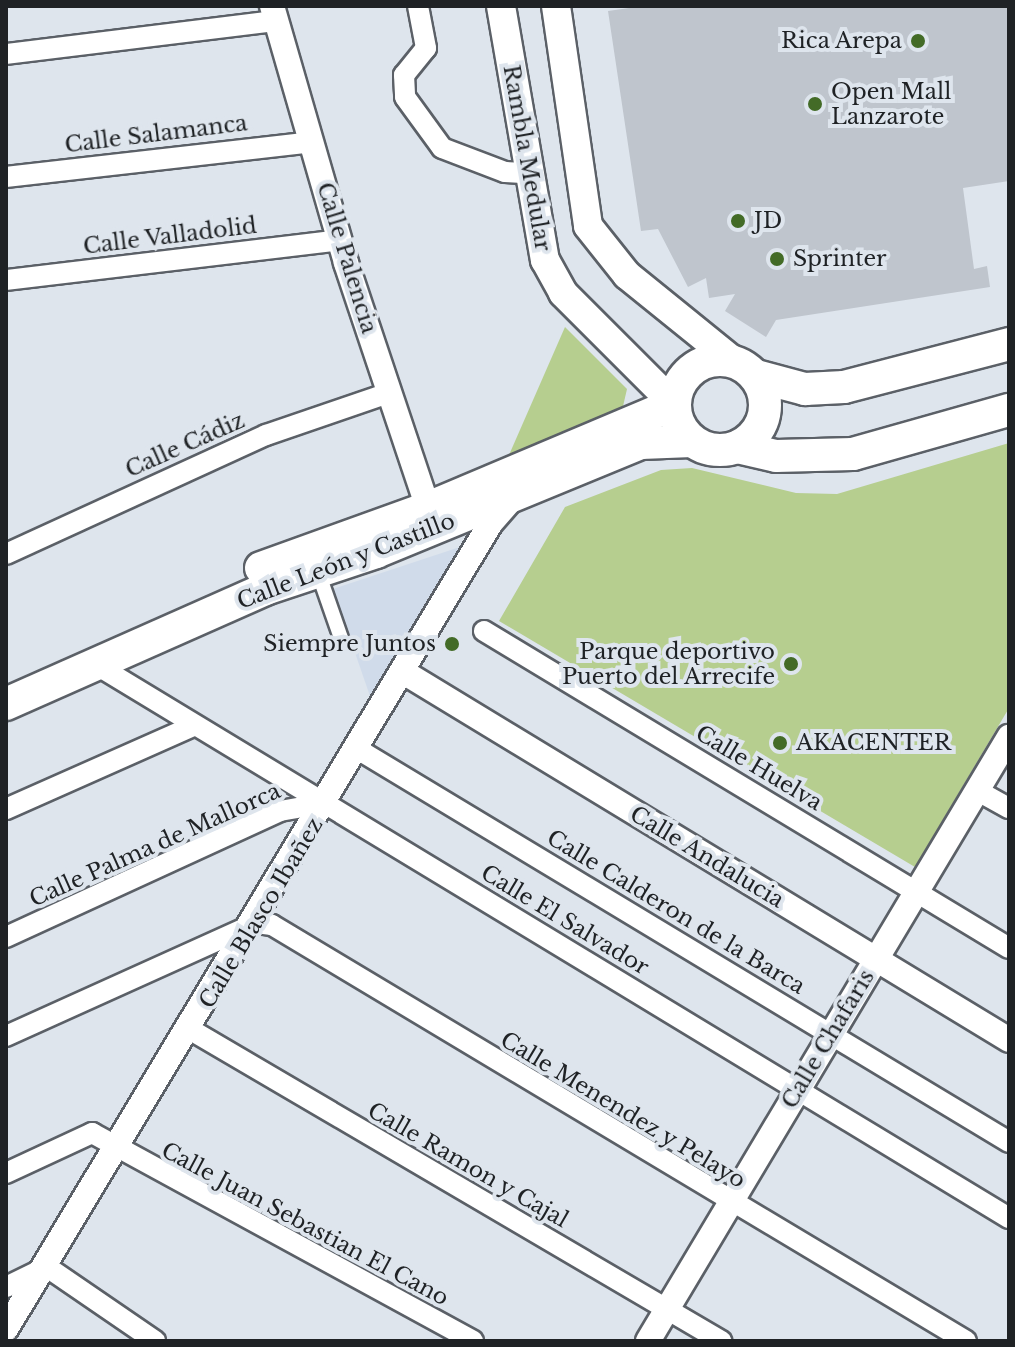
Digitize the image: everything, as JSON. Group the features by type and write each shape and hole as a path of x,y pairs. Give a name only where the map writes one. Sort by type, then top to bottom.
{"main road":[{"name":"Rambla Medular","path":"501,6 527,173 545,260 563,293 633,359 674,404"},
{"path":"556,6 588,226 619,267 744,368 766,408 756,431 737,447"},
{"path":"1009,344 844,387 805,389 744,368 700,363 686,373 674,404 692,441 706,448 737,447 776,456 853,454 1009,410"},
{"path":"633,359 646,388 646,405 636,418"},
{"name":"Calle León y Castillo","path":"6,681 249,573 428,508 674,404"},
{"name":"Calle León y Castillo","path":"6,704 318,572 515,497 641,443 692,441"}],"street":[{"path":"418,6 426,48 404,75 405,97 442,148 505,172 527,173"},
{"path":"6,54 274,13"},
{"name":"Calle Palencia","path":"274,13 340,240 428,508"},
{"name":"Calle Salamanca","path":"6,177 312,142"},
{"name":"Calle Valladolid","path":"6,280 340,240"},
{"name":"Calle Cádiz","path":"6,554 266,435 389,393"},
{"name":"Calle Blasco Ibañez","path":"6,1329 47,1267 116,1146 256,923 490,524 515,497"},
{"path":"318,572 341,638"},
{"name":"Calle Huelva","path":"484,631 1009,948"},
{"name":"Calle El Salvador","path":"95,664 1009,1218"},
{"name":"Calle Andalucia","path":"405,673 1009,1040"},
{"path":"6,809 193,726"},
{"name":"Calle Chafaris","path":"648,1341 1009,737"},
{"name":"Calle Calderon de la Barca","path":"359,750 1009,1142"},
{"path":"978,791 1009,808"},
{"name":"Calle Palma de Mallorca","path":"6,937 280,811 326,803"},
{"path":"6,1036 256,923"},
{"name":"Calle Menendez y Pelayo","path":"256,923 272,925 730,1203 966,1341"},
{"name":"Calle Ramon y Cajal","path":"191,1030 721,1341"},
{"name":"Calle Juan Sebastian El Cano","path":"6,1173 92,1133 473,1341"},
{"path":"6,1287 47,1267 155,1341"}],"shaded area":[{"path":"466,545 371,699 333,589"}],"green space":[{"path":"565,327 627,389 621,415 505,464"},
{"name":"Parque deportivo Puerto del Arrecife","path":"1009,443 1009,708 915,867 499,621 565,507 661,470 692,468 796,493 837,494"}],"building":[{"name":"Open Mall Lanzarote","path":"643,6 1009,6 1009,181 963,188 974,269 987,266 990,287 776,320 766,337 725,311 735,294 709,298 706,278 688,287 658,229 641,231 608,11"}],"place":[{"name":"Rica Arepa","path":"918,41"},
{"name":"Open Mall Lanzarote","path":"815,104"},
{"name":"JD","path":"738,221"},
{"name":"Sprinter","path":"777,259"},
{"name":"Siempre Juntos","path":"452,644"},
{"name":"Parque deportivo Puerto del Arrecife","path":"791,664"},
{"name":"AKACENTER","path":"780,743"}]}
